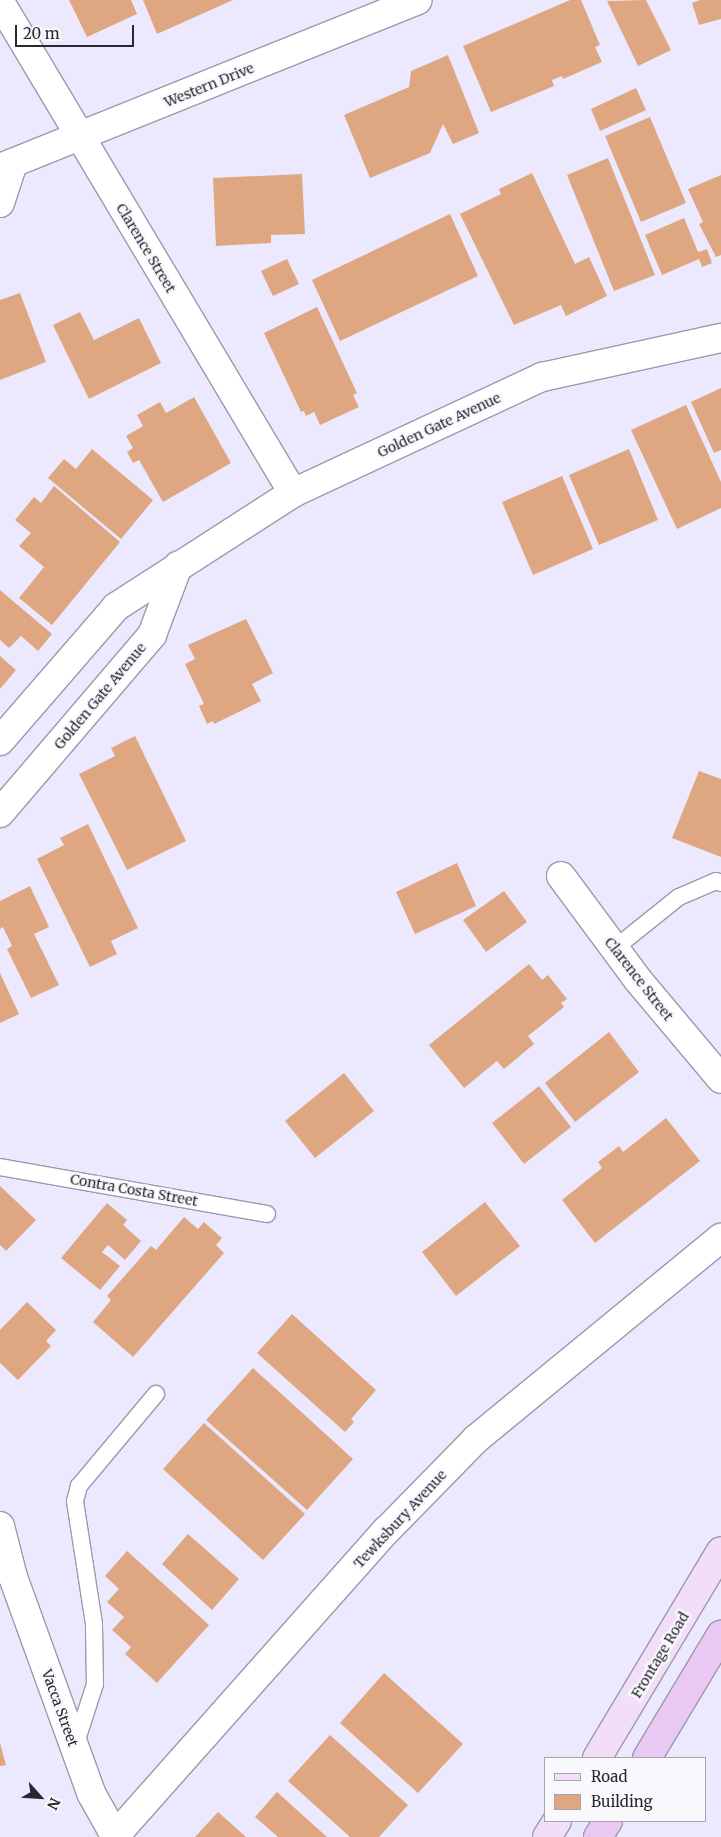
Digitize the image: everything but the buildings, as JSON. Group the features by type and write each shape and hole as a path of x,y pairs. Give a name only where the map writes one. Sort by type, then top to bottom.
{"highway":[{"path":"648,1757 721,1635"},
{"path":"598,1837 607,1822"}],"main road":[{"name":"Frontage Road","path":"599,1757 721,1551"},
{"path":"547,1837 556,1822"}],"street":[{"name":"Western Drive","path":"7,166 418,0"},
{"name":"Clarence Street","path":"0,2 79,138 293,493"},
{"path":"0,203 7,166"},
{"name":"Golden Gate Avenue","path":"0,741 116,607 293,493 542,377 721,338"},
{"name":"Golden Gate Avenue","path":"0,813 152,635 178,566"},
{"name":"Clarence Street","path":"561,876 614,949 721,1080"},
{"name":"Tewksbury Avenue","path":"115,1837 387,1530 476,1439 721,1238"},
{"name":"Vacca Street","path":"0,1528 7,1579 91,1793 115,1837"}],"lane":[{"path":"614,949 679,897 716,882 721,883"},
{"name":"Contra Costa Street","path":"0,1167 267,1214"},
{"path":"74,1748 95,1684 94,1624 75,1501 79,1486 156,1394"}]}
